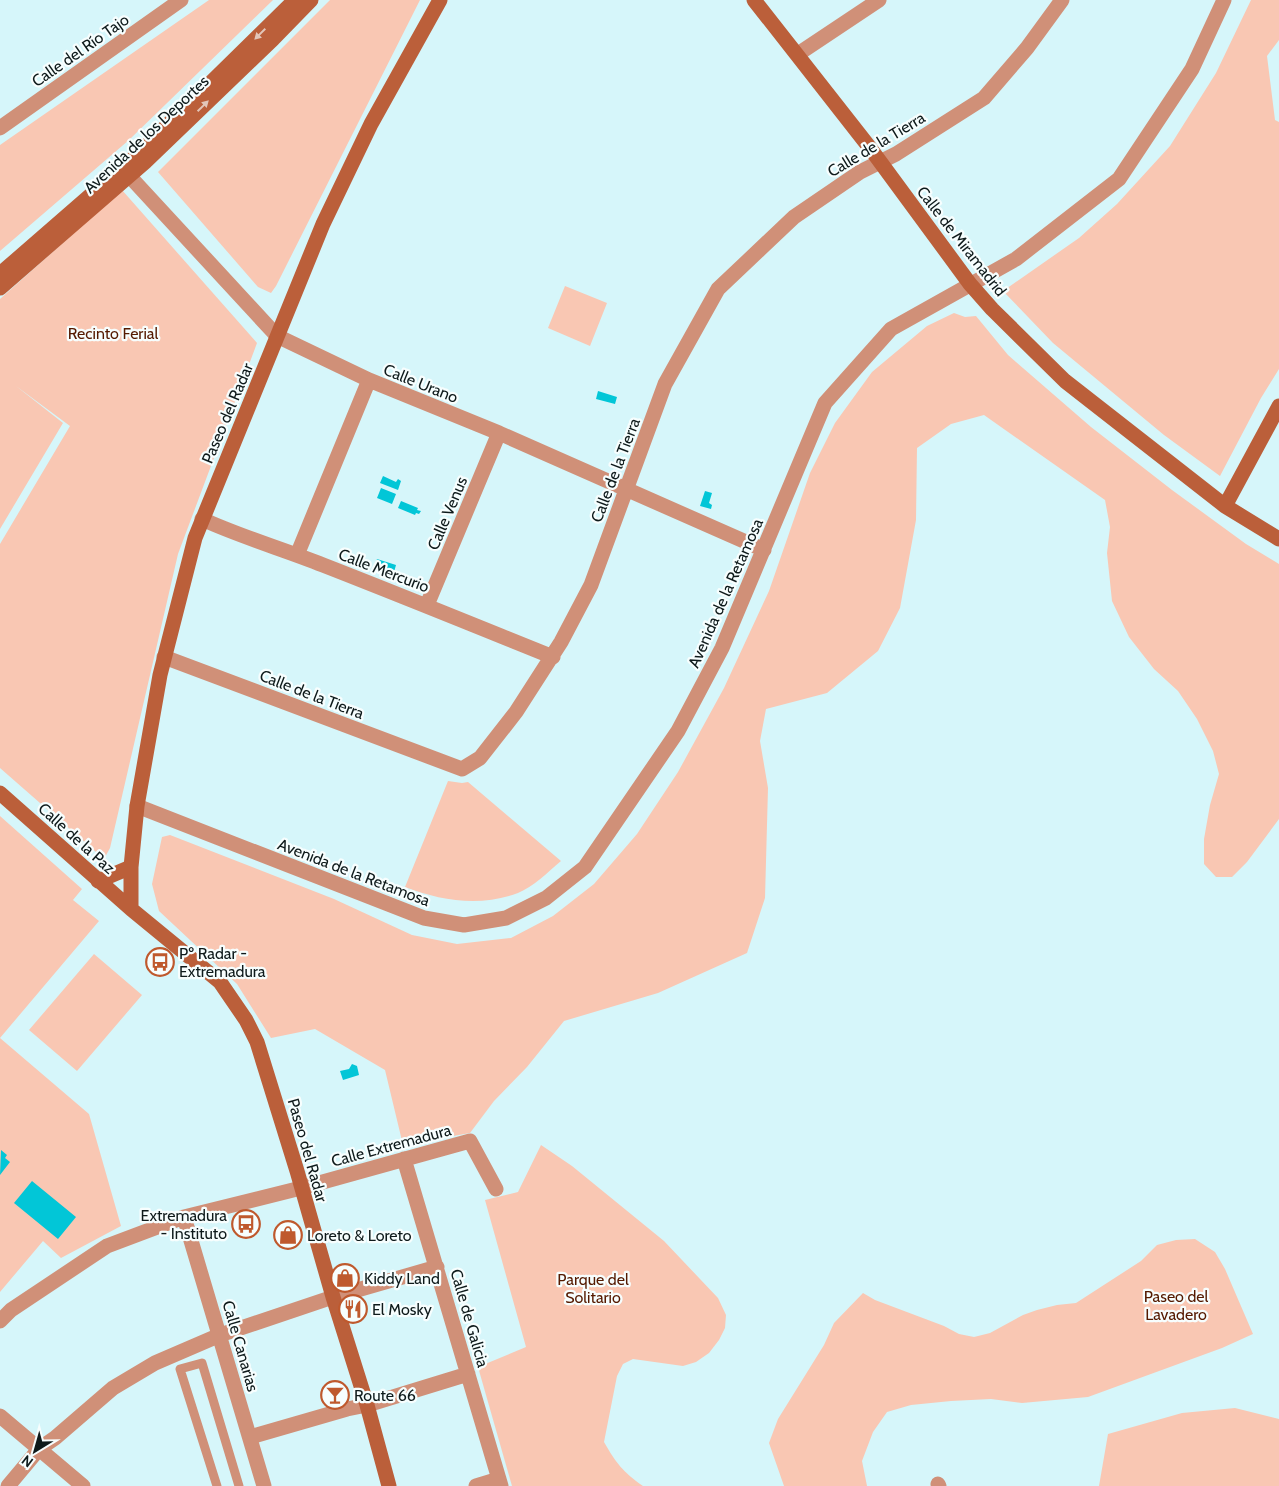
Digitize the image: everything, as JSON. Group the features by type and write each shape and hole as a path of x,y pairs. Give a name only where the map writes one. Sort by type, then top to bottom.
{"street":[{"name":"Calle del Río Tajo","path":"0,128 180,0"},
{"name":"Avenida de los Deportes","path":"0,274 126,172 295,0"},
{"name":"Avenida de los Deportes","path":"0,288 273,39 311,0"},
{"name":"Paseo del Radar","path":"389,1486 367,1405 257,1042 246,1020 220,982 131,909 131,867 137,806 164,657 195,538 323,224 371,124 440,0"},
{"name":"Calle de Miramadrid","path":"754,0 870,148 970,284 1065,381 1225,506 1279,539"},
{"path":"798,54 879,0"},
{"name":"Calle de la Tierra","path":"164,657 462,769 480,758 516,712 553,657 591,586 665,384 718,288 794,217 860,172 896,154 984,98 1027,48 1062,0"},
{"name":"Avenida de la Retamosa","path":"137,806 424,918 464,925 506,918 546,898 585,867 678,731 722,648 825,402 891,329 1016,259 1119,179 1192,70 1224,0"},
{"name":"Calle Urano","path":"126,172 277,336 368,380 499,433 626,491 764,550"},
{"path":"297,555 368,380"},
{"path":"1225,506 1279,406"},
{"name":"Calle Venus","path":"427,605 499,433"},
{"name":"Calle Mercurio","path":"202,519 427,605 553,657"},
{"name":"Calle de la Paz","path":"0,793 131,909"},
{"path":"98,881 131,867"},
{"name":"Calle Extremadura","path":"0,1321 11,1310 107,1246 184,1217 301,1188 470,1141 496,1189"},
{"name":"Calle de Galicia","path":"404,1160 500,1483"},
{"name":"Calle Canarias","path":"184,1217 264,1486"},
{"path":"8,1486 39,1449 55,1438 113,1388 155,1363 220,1335 333,1297 437,1267"},
{"path":"250,1437 367,1405 468,1374"},
{"path":"0,1416 83,1486"},
{"path":"476,1486 500,1483"}],"lane":[{"path":"217,1486 180,1369 202,1363 239,1486"}],"green space":[{"path":"209,0 273,0 129,140 0,251 0,145"},
{"path":"330,0 420,0 271,293 258,287 158,172"},
{"path":"1251,0 1279,0 1279,40 1267,56 1275,120 1279,122 1279,369 1261,398 1220,476 1164,435 1053,343 1003,291 1079,238 1117,204 1170,146 1216,73"},
{"name":"Recinto Ferial","path":"122,190 257,343 178,554 110,848 104,859 0,768 0,544 70,426 16,386 63,423 0,529 0,299"},
{"path":"565,286 607,303 590,346 548,328"},
{"path":"954,313 965,317 976,316 1008,355 1091,427 1246,544 1279,564 1279,819 1247,862 1232,877 1216,877 1204,864 1204,839 1210,805 1219,774 1213,751 1197,719 1178,691 1154,669 1129,637 1112,601 1107,553 1110,527 1105,500 984,415 951,424 917,448 916,520 900,608 878,651 827,693 766,709 760,741 768,788 765,898 747,953 658,993 564,1021 527,1067 494,1101 470,1133 403,1145 385,1070 315,1029 271,1038 237,984 159,911 152,884 162,837 170,835 334,899 412,935 457,944 511,938 553,916 594,884 637,834 678,772 724,688 769,591 810,473 835,423 872,372 927,326"},
{"path":"448,781 468,782 561,861 524,890 490,900 461,901 447,899 405,887"},
{"path":"0,816 82,889 73,900 99,921 0,1038"},
{"path":"94,954 142,995 77,1071 29,1030"},
{"path":"0,1038 89,1114 121,1226 61,1258 43,1241 0,1292"},
{"name":"Parque del Solitario","path":"541,1145 572,1166 664,1241 718,1298 726,1315 725,1328 719,1340 709,1353 696,1362 683,1366 633,1359 623,1364 617,1376 604,1442 620,1467 643,1486 512,1486 478,1367 526,1347 485,1200 518,1192"},
{"name":"Paseo del Lavadero","path":"1195,1239 1215,1252 1225,1269 1253,1334 1222,1348 1088,1397 1022,1403 991,1399 951,1401 911,1405 887,1412 873,1432 862,1461 867,1486 784,1486 769,1443 778,1419 824,1345 834,1323 863,1293 875,1300 944,1326 959,1334 974,1337 990,1333 1023,1315 1037,1310 1076,1303 1141,1261 1157,1245 1176,1240"},
{"path":"1235,1408 1279,1419 1279,1486 1099,1486 1108,1434 1182,1413"}],"water":[{"path":"598,391 617,397 615,404 596,399"},
{"path":"383,476 396,482 398,479 401,481 398,490 380,483"},
{"path":"381,488 396,494 392,504 377,498"},
{"path":"705,491 712,493 709,503 712,505 711,509 700,506"},
{"path":"401,501 421,511 415,515 398,508"},
{"path":"377,559 396,565 394,572 375,565"},
{"path":"352,1064 357,1066 359,1075 343,1080 340,1071 349,1069"},
{"path":"1,1150 7,1155 5,1158 10,1162 0,1175"},
{"path":"32,1181 76,1217 58,1239 14,1203"}],"place":[{"name":"Pº Radar - Extremadura","path":"160,962"},
{"name":"Extremadura - Instituto","path":"246,1224"},
{"name":"Loreto & Loreto","path":"288,1235"},
{"name":"Kiddy Land","path":"345,1278"},
{"name":"El Mosky","path":"353,1309"},
{"name":"Route 66","path":"335,1395"}]}
